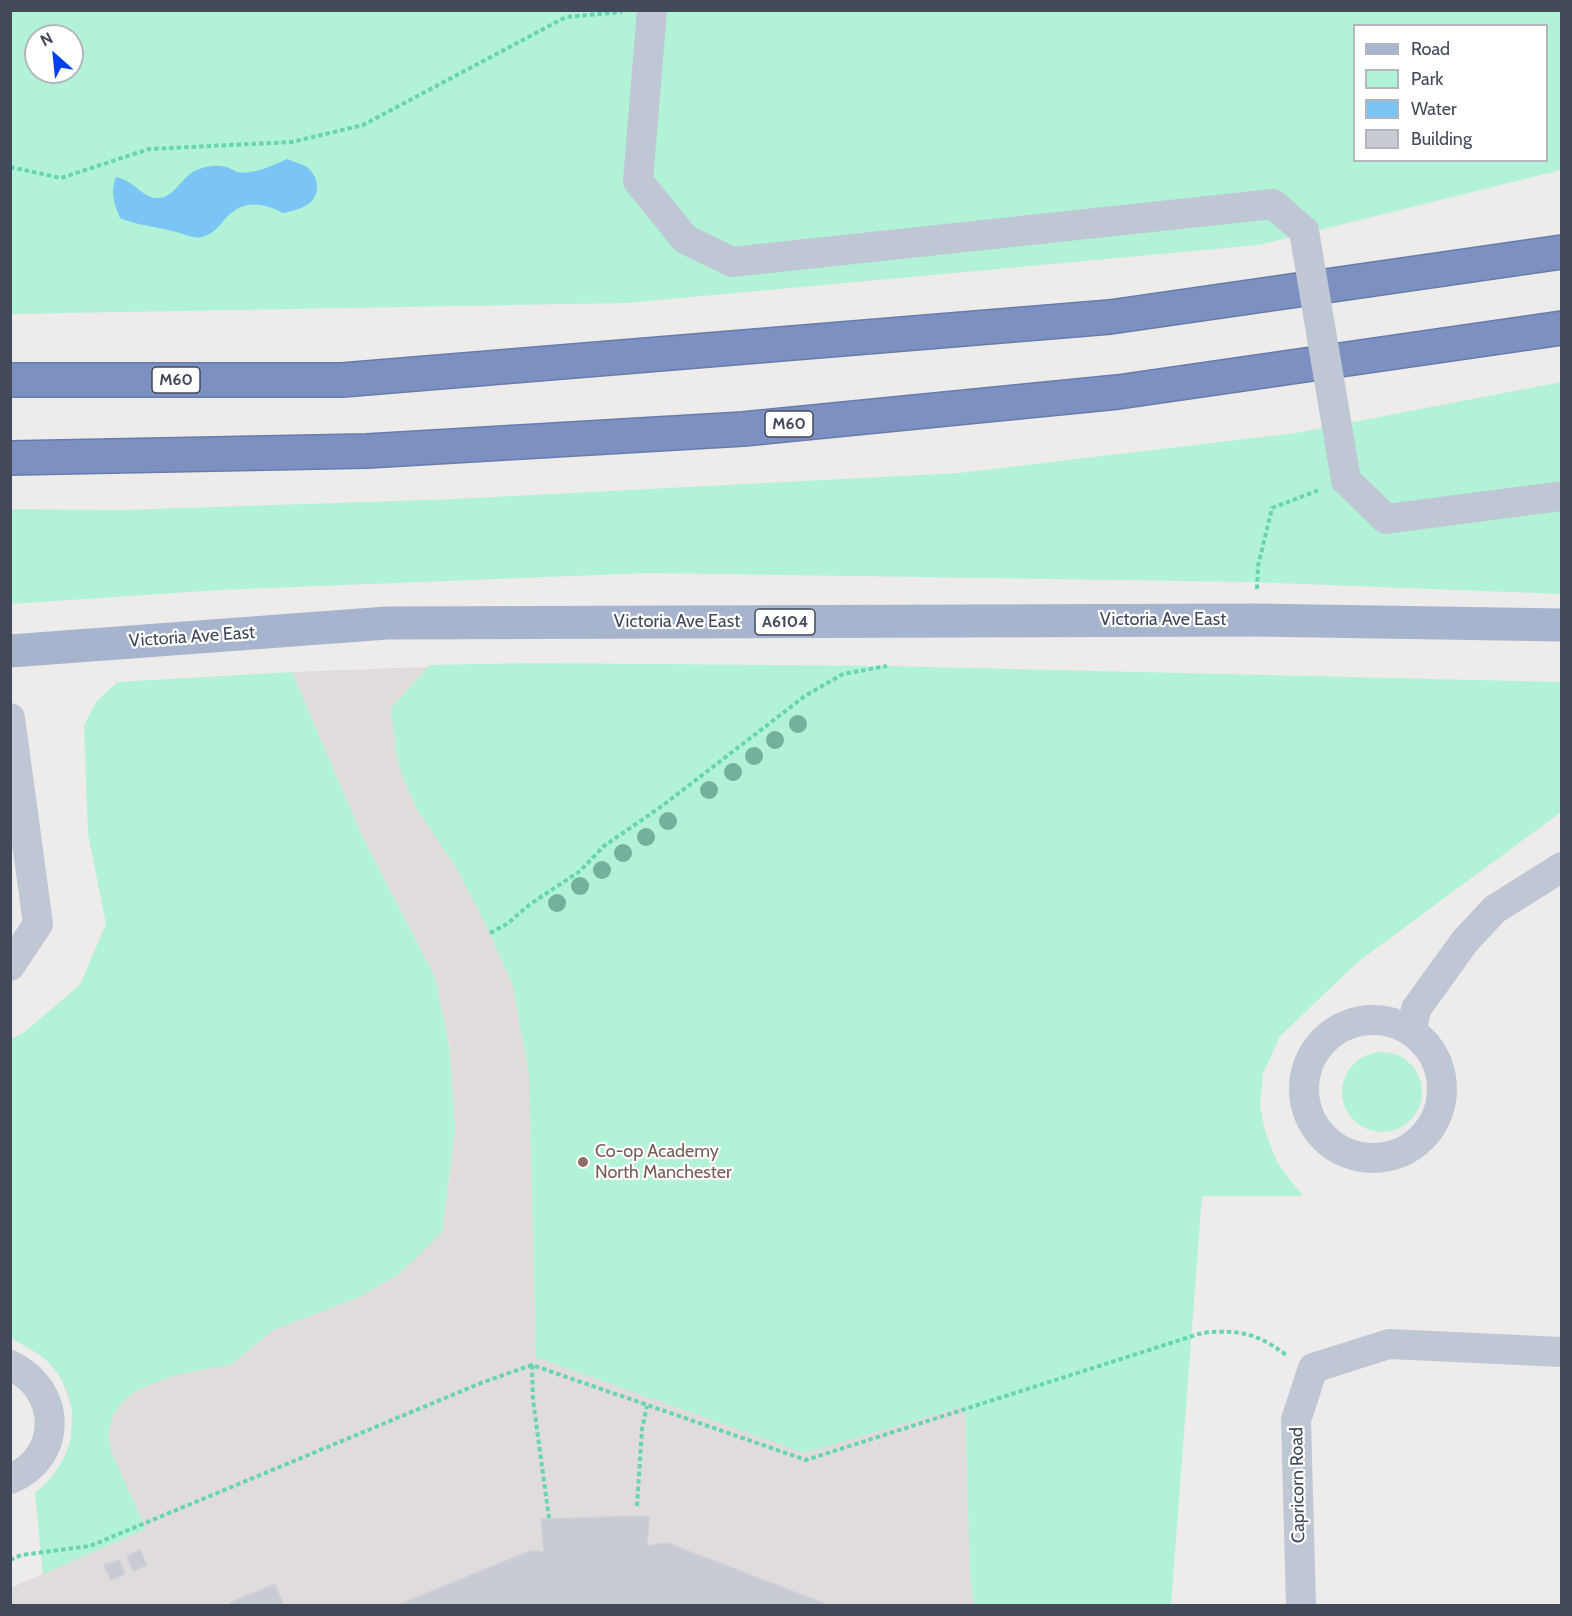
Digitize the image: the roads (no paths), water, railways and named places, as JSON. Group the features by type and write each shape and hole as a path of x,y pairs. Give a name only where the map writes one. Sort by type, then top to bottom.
{"highway":[{"name":"M60","path":"10,380 342,380 1074,320 1110,317 1562,252"},
{"name":"M60","path":"10,458 368,451 744,429 1118,392 1562,328"}],"main road":[{"name":"Victoria Ave East","path":"10,651 387,623 1255,620 1562,625"}],"street":[{"path":"639,11 638,181 685,239 732,262 1273,204 1304,231 1346,480 1386,519 1562,496"},
{"path":"10,717 38,924 10,966"},
{"path":"1414,1020 1465,941 1495,909 1562,867"},
{"path":"1414,1020 1432,1051 1443,1078 1441,1107 1428,1133 1405,1152 1377,1159 1348,1155 1324,1139 1308,1114 1303,1085 1311,1057 1329,1035 1355,1021 1414,1020"},
{"name":"Capricorn Road","path":"1301,1605 1296,1420 1313,1368 1389,1344 1562,1352"},
{"path":"10,1365 23,1371 38,1385 47,1403 51,1424 46,1444 36,1461 21,1475 10,1479"}],"water":[{"path":"287,159 304,166 314,175 317,184 311,202 301,208 283,213 263,205 243,206 230,214 215,230 202,237 197,238 120,218 115,203 113,187 116,177 123,179 150,197 162,198 173,192 191,173 201,169 221,166 243,173 263,169"}],"place":[{"name":"Co-op Academy North Manchester","path":"583,1162"}]}
